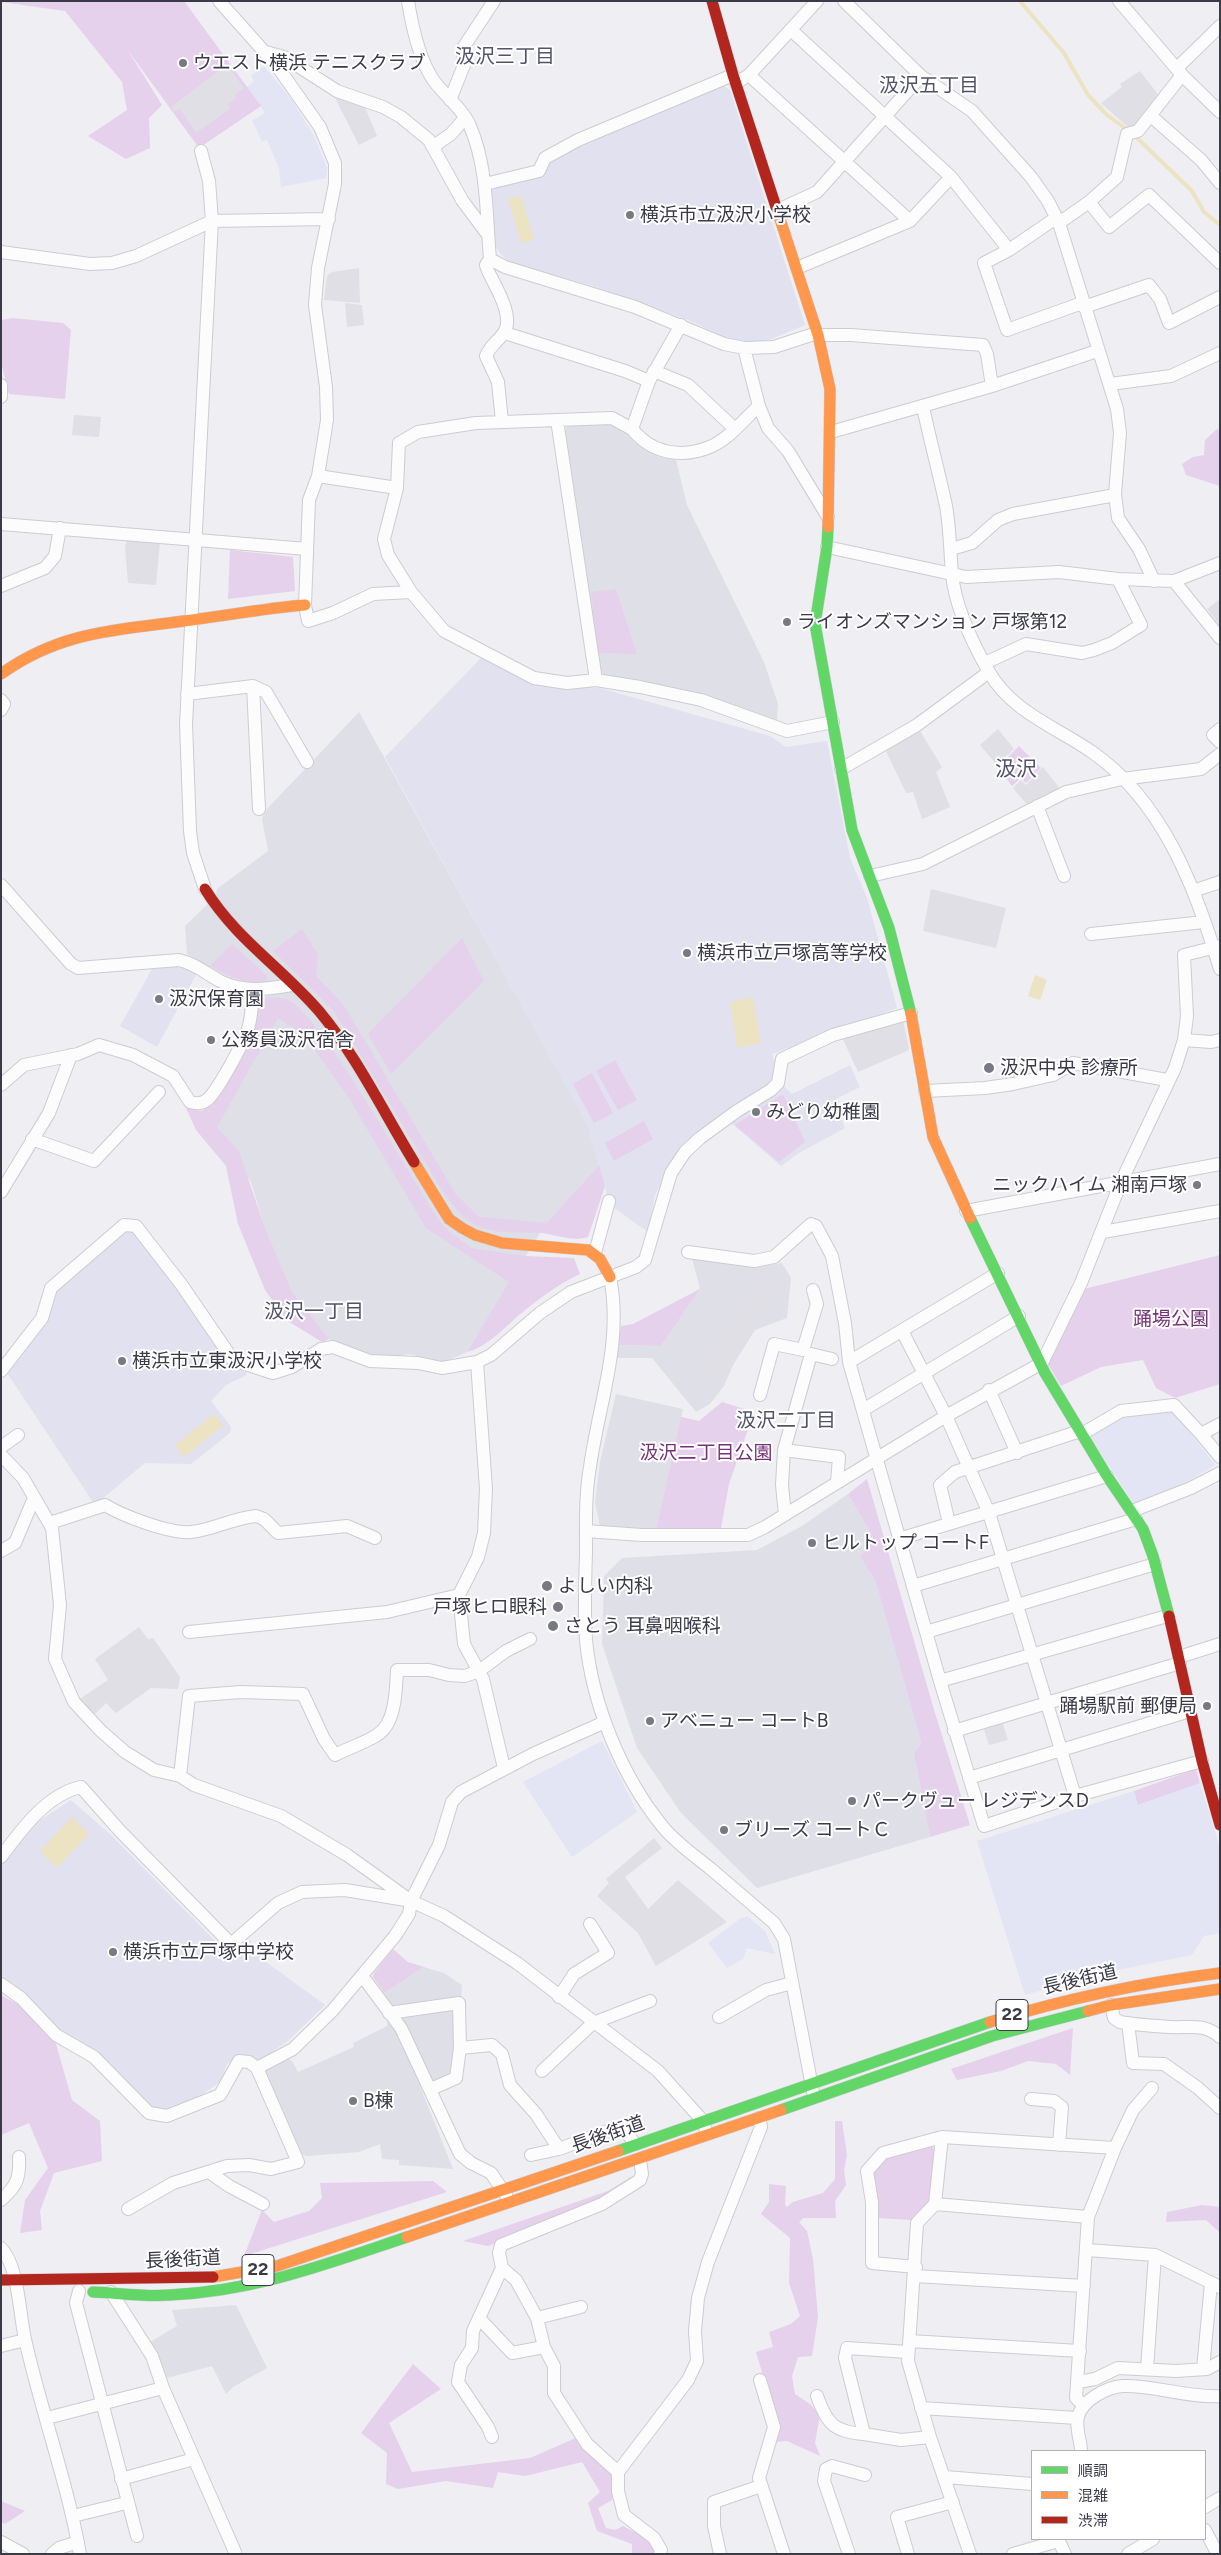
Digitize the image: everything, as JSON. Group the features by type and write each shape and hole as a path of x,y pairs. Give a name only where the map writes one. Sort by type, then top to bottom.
{"street":[{"path":"219,1 266,52 320,127 330,148 335,170 329,219 318,268 315,305 326,387 327,420 318,476 309,500 305,605 308,621 333,613 372,594 411,592"},
{"path":"408,1 424,61 433,80 465,118 476,143 485,184 490,259 486,265 507,312 505,333 489,348 486,356 498,382 502,422"},
{"path":"450,100 464,65 463,48 494,1"},
{"path":"712,1 735,79 797,268 817,334 830,389 831,432 827,547 816,624 852,830 889,928 911,1013 933,1137 966,1211 1042,1363 1045,1373 1107,1476 1143,1529 1155,1564 1202,1761 1220,1825"},
{"path":"485,184 539,171 545,158 578,140 749,75 817,1"},
{"path":"844,1 921,76 972,111 1031,177 1057,221 1097,351 1110,384 1120,433 1115,495 1118,518 1139,549 1154,581"},
{"path":"1119,1 1180,72 1220,112"},
{"path":"1220,26 1180,72 1151,116 1138,131 1127,134 1117,177 1089,202 984,263 1007,330 1150,285 1160,299 1169,322 1220,298"},
{"path":"791,30 884,118 951,177 1009,250"},
{"path":"266,52 284,57 337,91 383,107 401,117 434,146 462,200 488,235"},
{"path":"749,75 845,160 910,221"},
{"path":"778,210 811,196 921,76"},
{"path":"1151,116 1201,160 1220,183"},
{"path":"434,146 451,134 465,118"},
{"path":"201,151 209,181 212,221 186,724 190,831 193,853 205,889 213,904 234,929 323,1016 342,1043 449,1220 466,1232 484,1240 501,1244 581,1248 595,1254 610,1277 615,1304 614,1330 608,1379 587,1483 586,1640 593,1682 605,1722 640,1795 664,1828 774,1923 784,1939 810,2085 816,2099"},
{"path":"797,268 910,221 951,177"},
{"path":"1089,202 1109,227 1149,195 1220,263"},
{"path":"1,252 90,264 112,263 136,256 212,221 329,219"},
{"path":"490,259 505,267 635,307 724,344 744,348 774,347 817,334 982,345 992,386"},
{"path":"632,429 651,376 681,325"},
{"path":"505,333 625,371 688,385 734,428"},
{"path":"744,348 759,406 768,428 788,452 828,517"},
{"path":"831,432 992,386 1097,351"},
{"path":"1110,384 1171,376 1216,355 1220,368"},
{"path":"1,385 1,397"},
{"path":"759,406 712,446 668,454 638,437 632,429 612,418 476,423 418,432 399,443 396,488 384,539 388,555 411,592 444,631 534,678 567,683 596,680 702,700 787,731 834,722"},
{"path":"922,407 946,508 952,576 968,634 987,668 1007,695 1032,717 1092,752 1122,779 1145,804 1164,832 1193,891 1204,922 1217,946 1220,968"},
{"path":"557,420 596,680"},
{"path":"318,476 396,488"},
{"path":"951,549 972,542 998,520 1013,514 1115,495"},
{"path":"1,524 307,549"},
{"path":"1,586 45,568 55,556 60,528"},
{"path":"827,547 952,576 966,577 1059,572 1118,579 1174,581 1220,564"},
{"path":"841,769 917,726 987,668 1026,644 1082,653 1112,643 1142,624 1118,579"},
{"path":"1174,581 1220,638"},
{"path":"1,674 19,659 69,640 116,629 305,605"},
{"path":"187,694 253,686 266,692 307,762"},
{"path":"253,686 259,809"},
{"path":"1,700 4,704 1,710"},
{"path":"1220,728 1212,735 1220,742"},
{"path":"870,876 922,864 1066,792 1122,779 1201,769 1220,754"},
{"path":"1037,806 1064,876"},
{"path":"1193,891 1220,882"},
{"path":"1,884 71,964 78,968 179,960 194,964 234,986 253,990 292,985"},
{"path":"1090,934 1204,922"},
{"path":"586,1531 642,1535 748,1535 785,1515 989,1390 1042,1363 1081,1283 1103,1232 1121,1182 1167,1080 1175,1068 1184,1040 1187,1016 1184,955 1217,946"},
{"path":"1,1085 24,1065 71,1056 99,1045 133,1055 173,1076 190,1102 198,1104 208,1099 216,1089 247,1033 251,1017 253,990"},
{"path":"1,1371 42,1318 51,1288 124,1225 136,1226 181,1284 233,1360 273,1373 292,1367 321,1348 333,1347 370,1361 418,1362 442,1368 477,1362 491,1355 540,1313 571,1292 636,1267 645,1260 671,1173 685,1152 736,1111 771,1090 778,1082 782,1059 833,1035 911,1013"},
{"path":"1184,1040 1211,1042 1220,1040"},
{"path":"1,1192 49,1113 71,1056"},
{"path":"925,1090 984,1088 1014,1084 1053,1075 1073,1064 1167,1080"},
{"path":"32,1139 94,1161 159,1092"},
{"path":"966,1211 1220,1164"},
{"path":"595,1254 609,1201"},
{"path":"1103,1232 1220,1211"},
{"path":"688,1252 754,1261 774,1257 811,1224 816,1226 832,1256 845,1323 849,1362 954,1731 984,1826 1075,1796 1202,1761"},
{"path":"849,1362 998,1273"},
{"path":"785,1515 782,1485 784,1450 816,1304 813,1290"},
{"path":"863,1410 1019,1316"},
{"path":"902,1331 946,1416 989,1513 1075,1796"},
{"path":"760,1395 774,1344 832,1359"},
{"path":"477,1362 486,1489 484,1533 478,1557 459,1594 464,1644 483,1679 504,1768"},
{"path":"989,1390 1017,1453"},
{"path":"949,1523 940,1485 955,1472 1081,1432 1121,1412 1174,1405 1220,1457"},
{"path":"1201,1434 1220,1424"},
{"path":"1,1447 18,1435"},
{"path":"784,1450 839,1457 838,1482"},
{"path":"1,1455 22,1478 52,1528 60,1605 55,1659 74,1702 88,1719 125,1752 154,1770 180,1776 194,1785 281,1816 347,1855 411,1901 444,1916 509,1958 658,2071 702,2120 708,2135"},
{"path":"913,1586 1003,1559 1134,1515 1220,1473"},
{"path":"899,1539 1107,1476"},
{"path":"1,1551 15,1543 34,1498"},
{"path":"50,1523 105,1505 118,1513 156,1526 190,1532 256,1516 264,1519 278,1533 347,1526 374,1538"},
{"path":"926,1632 1155,1564"},
{"path":"190,1632 387,1612 459,1594"},
{"path":"940,1681 1167,1616"},
{"path":"180,1776 189,1696 241,1692 303,1694 324,1739 335,1754 377,1735 385,1729 394,1705 397,1670 430,1670 449,1675 465,1676 479,1671 506,1651 530,1639"},
{"path":"954,1731 1179,1660 1220,1644"},
{"path":"969,1778 1190,1711"},
{"path":"257,2068 293,2049 363,1977 409,1914 411,1901 439,1845 452,1802 461,1792 504,1768 605,1722"},
{"path":"1,1857 24,1825 67,1790 81,1788 120,1831 231,1944 278,1903 302,1892 346,1890 411,1901"},
{"path":"560,1996 574,1974 608,1953 590,1924"},
{"name":"長後街道","path":"1,2280 16,2289 210,2278 236,2274 317,2254 702,2120 810,2085 965,2029 1048,2004 1143,1983 1220,1973"},
{"path":"363,1977 401,2028 460,2154 471,2163 491,2173 503,2189 508,2203"},
{"path":"720,2017 766,1990 792,1983"},
{"path":"1,1984 21,1998 56,2035 94,2057 150,2113 167,2116 220,2095 239,2061 248,2062 257,2068 298,2162 271,2169 227,2166 173,2183 128,2209"},
{"name":"長後街道","path":"74,2291 153,2296 187,2295 245,2287 317,2268 640,2160 992,2036 1111,2005 1220,1989"},
{"path":"542,2071 593,2023 650,2001"},
{"path":"389,2013 458,2003 460,2048 456,2078 431,2089"},
{"path":"1111,2005 1114,2018 1128,2024 1173,2027 1195,2026 1212,2030 1220,2037"},
{"path":"1128,2024 1133,2063 1164,2064 1198,2088 1220,2108"},
{"path":"460,2048 492,2045 502,2054 510,2085 536,2114 559,2149"},
{"path":"1083,2405 1076,2398 1088,2250 1088,2217 1115,2148 1133,2110 1152,2088"},
{"path":"1031,2099 1054,2101 1062,2107 1059,2145"},
{"path":"660,2554 661,2550 654,2538 624,2515 618,2491 618,2472 688,2380 696,2361 695,2331 698,2298 708,2262 761,2127 759,2118"},
{"path":"531,2155 559,2149 622,2126 635,2144"},
{"path":"1084,2286 915,2271 872,2263 872,2202 867,2171 883,2153 942,2137 1115,2148"},
{"path":"942,2137 935,2204 917,2223 908,2361 921,2408 970,2554"},
{"path":"1,2200 14,2188 20,2170 19,2157"},
{"path":"492,2437 488,2427 458,2382 461,2365 472,2348 473,2332 502,2268 499,2253 501,2245 602,2204 640,2180 642,2174 640,2160"},
{"path":"209,2172 229,2186 263,2204"},
{"path":"935,2204 1088,2217"},
{"path":"1,2248 9,2256 25,2340 73,2516 79,2548 59,2548 52,2554"},
{"path":"1088,2250 1155,2256 1215,2285 1203,2368"},
{"path":"1147,2369 1155,2256"},
{"path":"502,2268 516,2280 537,2318 544,2347 554,2366 554,2393 587,2444 618,2472"},
{"path":"74,2291 122,2478 126,2503 137,2536"},
{"path":"111,2292 152,2356 163,2388 235,2552"},
{"path":"537,2318 581,2307"},
{"path":"479,2318 512,2353 544,2347"},
{"path":"1,2346 25,2340"},
{"path":"864,2434 844,2358 847,2348 909,2346 1080,2351"},
{"path":"1078,2382 1095,2379 1118,2368 1176,2371 1203,2368 1220,2362"},
{"path":"760,2380 774,2427 759,2478 784,2554"},
{"path":"1081,2450 1077,2418 1083,2405 1102,2392 1123,2386 1205,2397 1220,2396"},
{"path":"46,2418 163,2388"},
{"path":"817,2396 823,2413 836,2429 846,2433 901,2440 930,2436"},
{"path":"921,2408 1077,2418"},
{"path":"122,2478 194,2459"},
{"path":"849,2554 824,2481 826,2469 832,2466 865,2475"},
{"path":"945,2477 1031,2484"},
{"path":"720,2554 714,2526 714,2502 761,2486"},
{"path":"1206,2506 1220,2498"},
{"path":"908,2554 896,2516 953,2502"},
{"path":"73,2516 126,2503"},
{"path":"1206,2532 1216,2549"},
{"path":"1013,2554 1058,2540 1065,2554"},
{"path":"1128,2554 1151,2540"},
{"path":"1,2542 23,2554"}],"shaded area":[{"path":"227,64 244,88 228,104 230,109 196,133 180,109 174,112 171,107"},
{"path":"264,66 292,100 314,136 327,168 326,178 281,187 279,168 267,140 262,141 252,120 265,113 247,87 254,81 251,76"},
{"path":"1140,71 1160,97 1131,130 1101,103 1122,87 1120,84"},
{"name":"横浜市立汲沢小学校","path":"722,85 730,90 805,325 769,340 743,343 724,337 691,321 593,286 509,262 500,253 493,243 488,191 492,187 622,126"},
{"path":"333,94 364,105 377,136 359,145"},
{"path":"521,196 534,240 521,243 508,199"},
{"path":"359,268 360,303 324,300 327,276 332,272"},
{"path":"345,303 362,305 364,325 347,327"},
{"path":"74,415 101,417 99,437 72,435"},
{"path":"605,423 621,428 630,437 664,458 675,456 687,505 764,662 778,704 777,720 703,696 604,675 601,670 565,430 568,426"},
{"path":"127,539 160,542 156,585 128,583 125,548"},
{"path":"1220,599 1220,626 1207,609"},
{"name":"横浜市立戸塚高等学校","path":"481,658 534,683 600,688 770,736 786,747 827,741 850,858 867,898 897,1008 772,1054 782,1084 792,1094 850,1065 860,1087 834,1100 845,1128 799,1153 781,1166 723,1116 677,1154 655,1195 648,1232 610,1205 586,1123 385,757"},
{"path":"359,712 587,1123 599,1165 546,1223 467,1352 444,1362 410,1354 376,1358 353,1351 329,1339 292,1293 264,1225 251,1182 202,1111 214,1104 249,1043 256,1021 260,997 251,983 228,977 187,954 185,926 216,896 217,889 268,851 262,819 266,810"},
{"path":"998,729 1014,749 997,765 980,745"},
{"path":"920,731 942,767 936,772 950,807 922,819 913,792 906,793 885,749"},
{"path":"1043,767 1061,790 1029,807 1013,788 1021,780 1026,785"},
{"path":"931,889 1006,908 996,948 923,931"},
{"name":"汲沢保育園","path":"175,966 197,973 157,1047 120,1026 152,969"},
{"path":"1035,975 1047,980 1040,1000 1028,996"},
{"path":"753,997 761,1043 737,1048 730,1002"},
{"path":"903,1019 909,1050 858,1072 842,1037"},
{"name":"横浜市立東汲沢小学校","path":"129,1230 136,1231 232,1367 245,1370 247,1375 226,1385 211,1401 231,1427 230,1433 191,1464 145,1463 95,1505 7,1373 49,1316 56,1293 84,1266"},
{"path":"692,1258 753,1267 782,1263 791,1278 787,1318 755,1330 733,1365 724,1386 710,1404 696,1412 652,1358 616,1358 618,1345 661,1346 700,1289"},
{"path":"777,1267 785,1283 730,1367 719,1390 689,1375 755,1280 756,1269"},
{"path":"616,1394 683,1409 656,1529 600,1526 595,1503 600,1462"},
{"path":"1173,1410 1215,1465 1178,1487 1134,1504 1089,1435 1121,1416"},
{"path":"214,1414 223,1425 184,1457 175,1445"},
{"path":"848,1494 873,1537 860,1557 875,1580 921,1742 914,1754 930,1837 757,1888 681,1813 637,1748 602,1644 604,1576 622,1558 757,1550 802,1526"},
{"path":"139,1627 148,1639 153,1638 180,1677 178,1689 151,1688 116,1713 106,1703 93,1716 78,1700 108,1680 95,1659"},
{"path":"1002,1721 1008,1740 989,1745 983,1727"},
{"path":"602,1741 637,1812 572,1857 523,1782"},
{"path":"1200,1783 1220,1848 1220,1933 1204,1936 1192,1955 1103,1973 1025,1995 977,1841 1134,1791 1139,1805"},
{"name":"横浜市立戸塚中学校","path":"71,1800 112,1836 232,1958 250,1940 262,1959 325,2005 289,2040 258,2062 240,2056 227,2064 221,2081 199,2097 165,2110 154,2108 58,2032 1,1978 1,1861 30,1827"},
{"path":"72,1817 89,1834 57,1868 40,1851"},
{"path":"654,1838 662,1848 625,1877 648,1909 678,1880 727,1922 656,1966 638,1933 597,1896 609,1883 606,1879"},
{"path":"748,1917 765,1931 775,1954 747,1948 743,1959 727,1968 708,1943 741,1918"},
{"path":"424,1967 444,1973 462,1985 461,2001 455,2008 453,2074 420,2086 453,2169 399,2165 399,2160 382,2159 380,2144 359,2152 307,2156 301,2154 265,2077 266,2071 287,2058 292,2061 298,2072 354,2047 353,2043 387,2026 392,2005 384,1993"},
{"path":"236,2305 267,2368 233,2387 226,2394 212,2366 167,2378 150,2342 177,2326 172,2310"}],"green space":[{"name":"ウエスト横浜 テニスクラブ","path":"184,1 261,106 199,148 127,49 162,105 149,118 150,148 126,159 88,136 127,110 122,82 65,11 1,2"},
{"path":"13,318 63,323 71,330 65,399 9,394 1,362 1,320"},
{"path":"1217,429 1220,431 1220,486 1186,475 1182,464 1193,457 1204,455 1205,440"},
{"path":"230,550 293,557 295,591 228,599"},
{"path":"616,589 637,654 598,653 591,592"},
{"path":"1019,746 1041,768 1026,783 1021,778 1012,786 998,767"},
{"path":"302,929 318,955 316,976 343,1004 455,1193 479,1217 546,1223 599,1165 605,1186 588,1237 570,1238 542,1233 492,1230 471,1222 459,1212 445,1195 334,1011 273,951"},
{"path":"462,938 484,981 391,1074 368,1034"},
{"path":"232,944 267,976 266,981 258,982 236,979 210,966"},
{"path":"260,997 286,999 301,1010 321,1034 367,1102 444,1227 471,1248 525,1256 574,1258 580,1274 543,1296 483,1345 467,1352 509,1282 426,1228 347,1095 304,1035 278,1018 217,1127 239,1152 264,1225 292,1292 329,1339 322,1342 286,1320 265,1290 238,1224 226,1166 196,1130 186,1108 202,1111 216,1098 228,1080 249,1044 256,1021"},
{"path":"615,1060 637,1100 618,1110 596,1071"},
{"path":"592,1073 613,1113 594,1123 573,1084"},
{"path":"783,1094 805,1142 779,1162 735,1125"},
{"path":"644,1121 653,1139 614,1161 605,1143"},
{"name":"踊場公園","path":"1220,1255 1220,1384 1175,1398 1156,1388 1143,1360 1101,1367 1061,1386 1047,1363 1084,1289"},
{"path":"700,1289 661,1346 618,1345 621,1326 633,1324"},
{"name":"汲沢二丁目公園","path":"722,1402 754,1412 729,1484 721,1528 656,1529 681,1417 699,1421"},
{"path":"867,1479 935,1713 970,1825 930,1837 914,1754 921,1742 875,1580 860,1557 873,1537 848,1494"},
{"path":"1196,1769 1200,1783 1138,1805 1134,1791"},
{"path":"393,1949 408,1962 424,1967 384,1993 373,1977 374,1973"},
{"path":"1,1995 19,2005 54,2037 72,2100 100,2121 102,2161 54,2173 40,2211 42,2230 20,2233 25,2200 48,2168 29,2123 1,2135"},
{"path":"1073,2028 1070,2075 1056,2064 1028,2061 1001,2071 957,2080 951,2069"},
{"path":"835,2121 842,2121 847,2155 844,2170 846,2185 835,2201 836,2218 804,2218 799,2222 807,2231 813,2259 818,2317 812,2356 798,2357 792,2376 795,2394 810,2404 820,2415 815,2443 820,2456 787,2441 775,2442 778,2426 756,2352 773,2347 769,2332 791,2324 800,2316 789,2283 790,2238 761,2214 769,2202 769,2184 786,2186 785,2205 787,2207 793,2202 823,2193 835,2179"},
{"path":"931,2146 934,2149 930,2201 911,2220 878,2218 879,2207 873,2172 887,2158"},
{"path":"631,2177 633,2179 600,2201 488,2246 463,2241 608,2191"},
{"path":"433,2181 447,2192 244,2256 262,2210 274,2222 309,2211 322,2198 320,2183"},
{"path":"1202,2205 1220,2207 1220,2233 1206,2220 1166,2222 1167,2212"},
{"path":"413,2364 441,2389 389,2423 412,2472 530,2458 578,2437 616,2473 612,2500 598,2508 606,2528 615,2530 623,2526 652,2541 656,2554 632,2554 632,2544 597,2531 588,2503 600,2492 582,2462 525,2476 498,2472 493,2488 446,2481 398,2489 386,2484 387,2453 361,2433"},
{"path":"1,2501 25,2511 5,2524 1,2522"}],"waterway":[{"path":"1020,1 1064,53 1088,95 1107,115 1129,131"},
{"path":"1137,138 1192,191 1204,212 1220,225"}],"traffic: fast":[{"path":"828,527 827,547 815,624 852,830 889,928 911,1014"},
{"path":"970,1218 1045,1373 1107,1476 1143,1529 1153,1556 1169,1616"},
{"path":"781,2110 992,2036 1088,2011"},
{"path":"618,2151 990,2022"},
{"path":"93,2292 160,2295 232,2288 290,2275 407,2237"}],"traffic: slow":[{"path":"776,207 818,335 830,389 828,527"},
{"path":"1,674 46,648 92,634 305,605"},
{"path":"911,1014 933,1137 970,1218"},
{"path":"414,1162 449,1219 462,1228 475,1235 502,1243 588,1250 600,1259 610,1277"},
{"path":"990,2022 1104,1992 1220,1973"},
{"path":"1088,2011 1111,2005 1220,1989"},
{"path":"407,2237 781,2110"},
{"path":"213,2277 277,2266 618,2151"}],"traffic: jam":[{"path":"712,1 733,75 776,207"},
{"path":"205,889 217,907 244,938 305,995 319,1011 357,1065 414,1162"},
{"path":"1169,1616 1202,1761 1220,1825"},
{"path":"1,2280 213,2277"}],"place":[{"name":"ウエスト横浜 テニスクラブ","path":"183,63"},
{"name":"横浜市立汲沢小学校","path":"630,215"},
{"name":"ライオンズマンション 戸塚第12","path":"787,622"},
{"name":"横浜市立戸塚高等学校","path":"687,953"},
{"name":"汲沢保育園","path":"159,999"},
{"name":"公務員汲沢宿舎","path":"211,1040"},
{"name":"汲沢中央 診療所","path":"989,1068"},
{"name":"みどり幼稚園","path":"756,1112"},
{"name":"ニックハイム 湘南戸塚","path":"1197,1185"},
{"name":"横浜市立東汲沢小学校","path":"122,1361"},
{"name":"ヒルトップ コートF","path":"812,1543"},
{"name":"よしい内科","path":"547,1586"},
{"name":"戸塚ヒロ眼科","path":"558,1607"},
{"name":"さとう 耳鼻咽喉科","path":"553,1626"},
{"name":"踊場駅前 郵便局","path":"1207,1706"},
{"name":"アベニュー コートB","path":"650,1721"},
{"name":"パークヴュー レジデンスD","path":"852,1801"},
{"name":"ブリーズ コートＣ","path":"724,1830"},
{"name":"横浜市立戸塚中学校","path":"113,1952"},
{"name":"B棟","path":"353,2101"}],"district":[{"name":"汲沢三丁目","path":"505,57"},
{"name":"汲沢五丁目","path":"929,86"},
{"name":"汲沢","path":"1016,770"},
{"name":"汲沢一丁目","path":"314,1312"},
{"name":"汲沢二丁目","path":"786,1421"}]}
